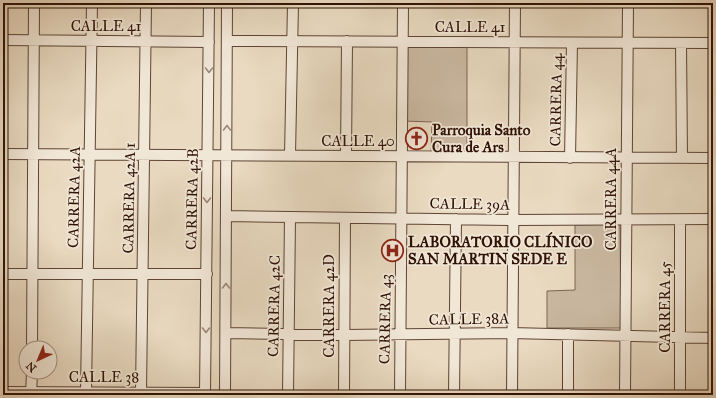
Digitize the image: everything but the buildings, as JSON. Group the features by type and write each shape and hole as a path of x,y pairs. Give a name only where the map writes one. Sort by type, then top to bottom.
{"street":[{"path":"32,340 34,3"},
{"name":"CARRERA 42A","path":"86,392 92,3"},
{"name":"CARRERA 42A 1","path":"141,393 146,3"},
{"name":"CARRERA 42B","path":"205,394 210,3"},
{"path":"225,395 227,3"},
{"path":"290,155 291,41 293,3"},
{"name":"CARRERA 43","path":"400,395 404,3"},
{"path":"512,395 511,333 515,3"},
{"name":"CARRERA 44A","path":"625,395 628,3"},
{"name":"CALLE 41","path":"3,40 209,42"},
{"name":"CALLE 41","path":"227,41 713,43"},
{"path":"346,156 347,41"},
{"name":"CARRERA 44","path":"570,158 572,43"},
{"path":"681,43 682,158"},
{"name":"CALLE 40","path":"3,154 713,158"},
{"name":"CALLE 39A","path":"226,216 512,220 713,219"},
{"name":"CARRERA 42C","path":"288,395 290,217"},
{"name":"CARRERA 42D","path":"344,395 345,218"},
{"path":"454,395 456,219"},
{"name":"CARRERA 45","path":"680,220 680,395"},
{"path":"3,274 207,274"},
{"name":"CALLE 38A","path":"226,333 344,335 511,333 713,338"},
{"path":"568,334 568,395"},
{"path":"31,394 32,380"},
{"name":"CALLE 38","path":"3,392 31,394 86,392 205,394"}],"shaded area":[{"path":"403,42 467,42 467,156 431,156 432,122 403,121"},
{"path":"620,224 621,328 547,328 547,291 575,290 575,225"}],"place":[{"name":"Parroquia Santo Cura de Ars","path":"417,139"},
{"name":"LABORATORIO CLÍNICO SAN MARTIN SEDE E","path":"392,251"}]}
